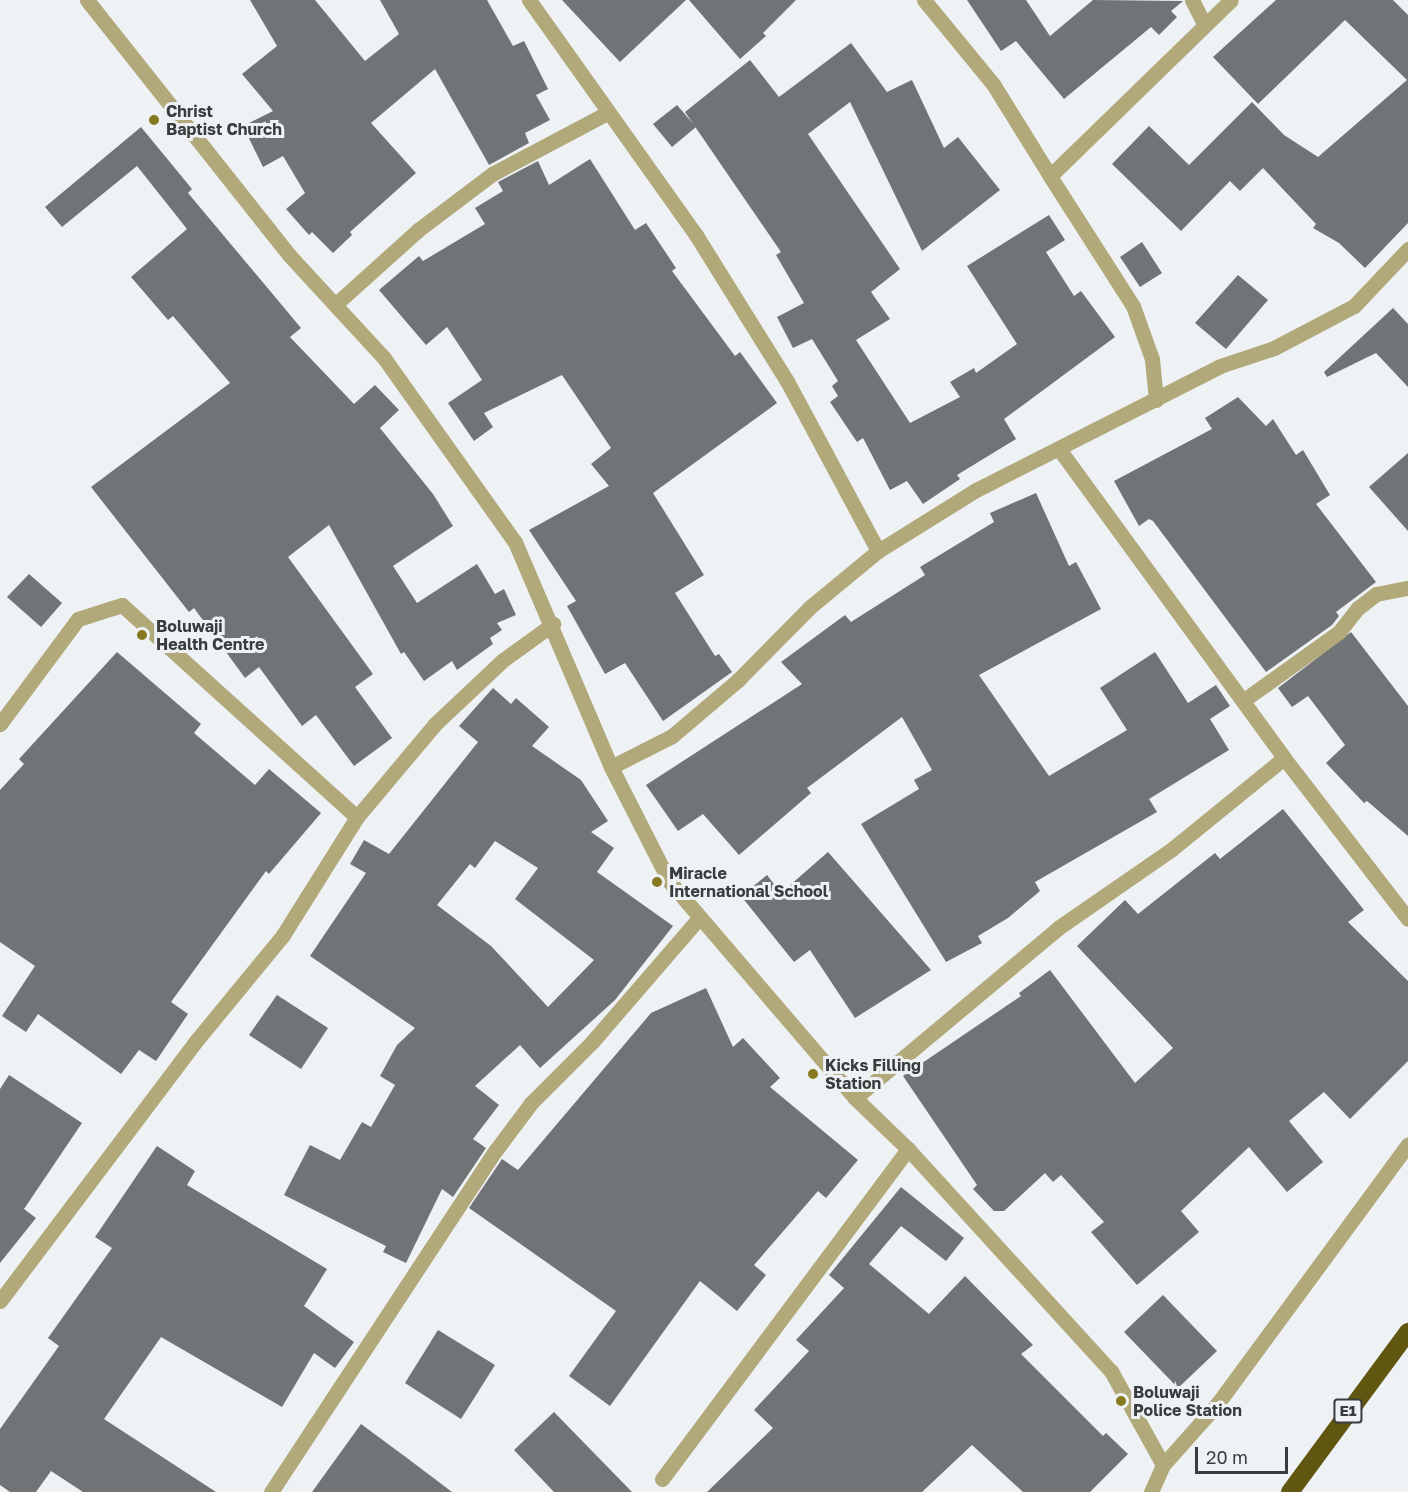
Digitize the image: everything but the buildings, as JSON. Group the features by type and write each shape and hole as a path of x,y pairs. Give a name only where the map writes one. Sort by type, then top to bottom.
{"highway":[{"name":"E1","path":"1290,1492 1408,1332"}],"street":[{"path":"87,0 289,255 337,303 384,358 471,474 515,542 553,624 612,766 669,881 855,1098 908,1149 1111,1371 1163,1465"},
{"path":"529,0 714,264 787,381 879,551"},
{"path":"924,0 993,84 1133,306 1152,359 1156,400"},
{"path":"1192,0 1204,24"},
{"path":"1050,176 1231,0"},
{"path":"337,303 418,230 492,174 607,114"},
{"path":"612,766 672,736 738,680 810,607 879,551 976,490 1220,366 1274,348 1354,306 1408,249"},
{"path":"1059,449 1244,700 1284,758 1408,919"},
{"path":"1244,700 1339,632 1359,608 1376,594 1408,588"},
{"path":"0,724 78,619 122,605 357,817"},
{"path":"0,1301 196,1041 283,935 357,817 435,724 503,660 553,624"},
{"path":"855,1098 1058,928 1172,849 1284,758"},
{"path":"271,1492 496,1150 531,1103 592,1042 699,918"},
{"path":"1151,1492 1163,1465 1218,1403 1408,1144"},
{"path":"662,1479 908,1149"}],"place":[{"name":"Christ Baptist Church","path":"154,120"},
{"name":"Boluwaji Health Centre","path":"142,635"},
{"name":"Miracle International School","path":"657,882"},
{"name":"Kicks Filling Station","path":"813,1074"},
{"name":"Boluwaji Police Station","path":"1121,1401"}]}
